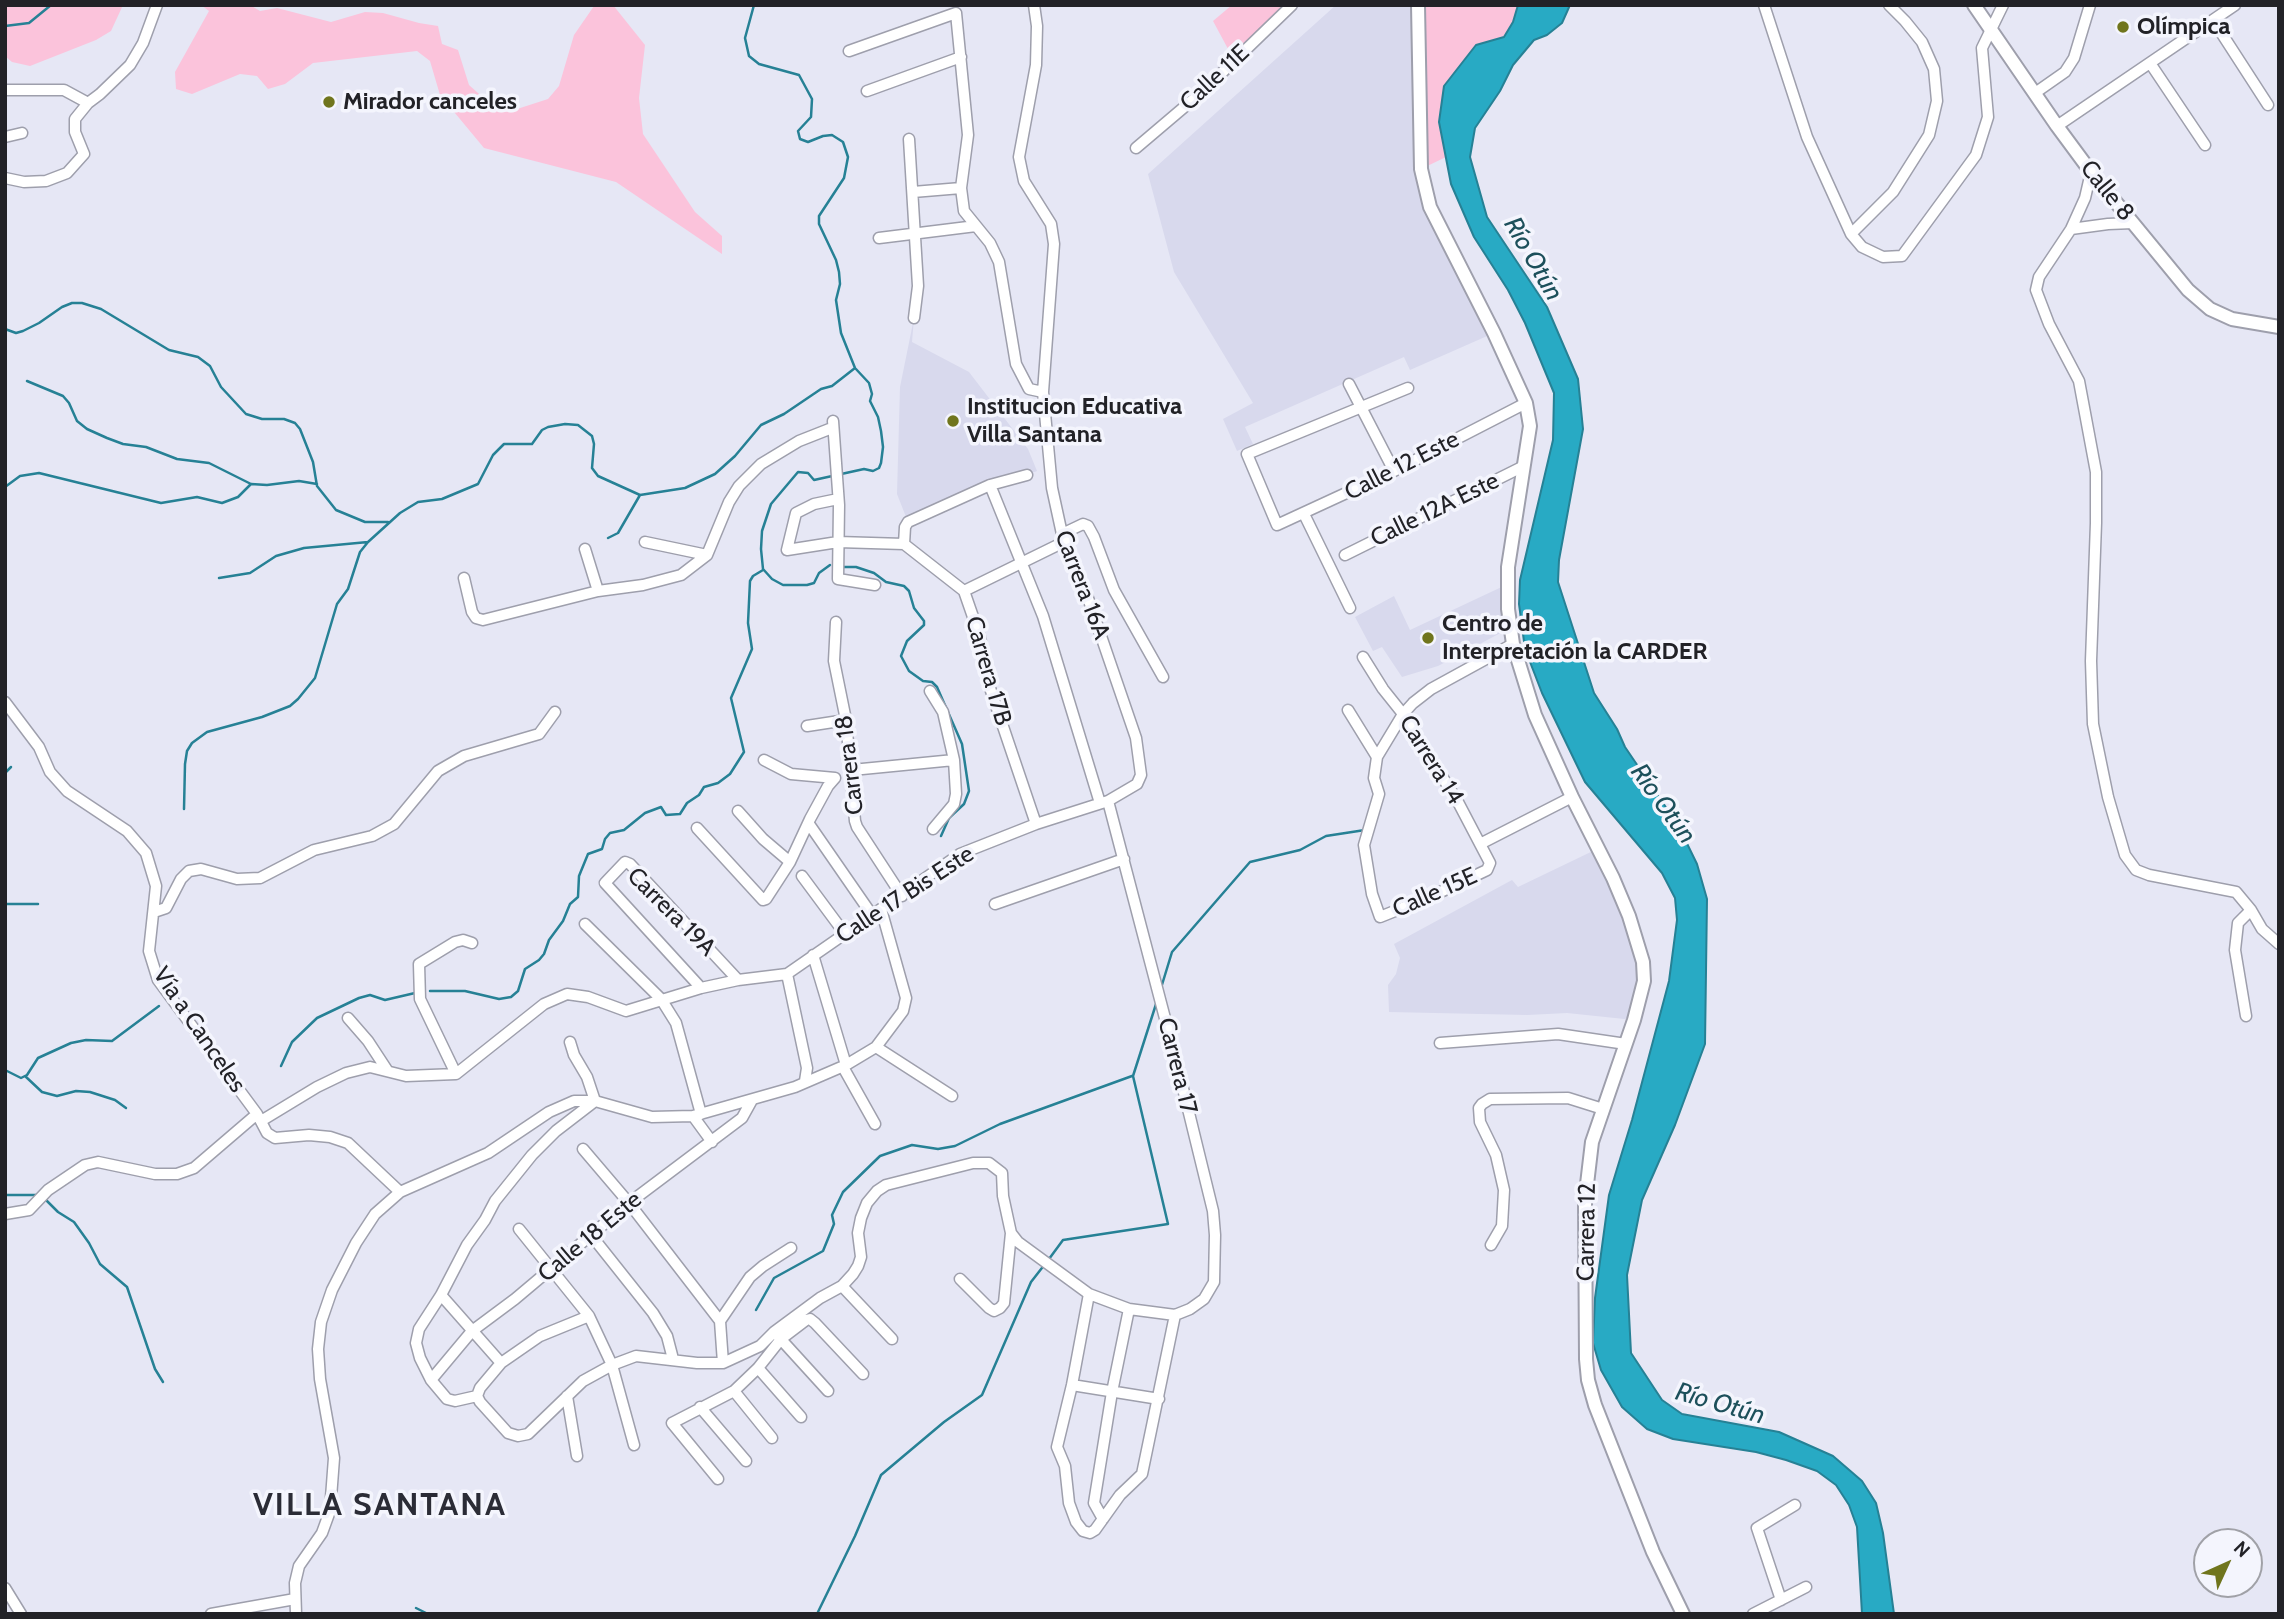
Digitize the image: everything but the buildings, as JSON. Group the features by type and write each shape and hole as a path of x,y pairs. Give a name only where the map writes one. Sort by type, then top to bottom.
{"street":[{"path":"5,178 46,181 67,173 84,154 75,132 75,119 88,103 130,65 143,43 156,5"},
{"name":"Carrera 16A","path":"1034,5 1037,26 1036,65 1019,158 1024,181 1051,225 1054,244 1043,392 1052,488 1064,538 1088,598 1136,738 1141,775"},
{"name":"Calle 11E","path":"1136,148 1202,92 1292,5"},
{"path":"1418,5 1421,169 1430,207 1526,403"},
{"path":"1764,5 1807,137 1851,234 1862,247 1883,257 1902,256 1976,155 1988,117 1982,48 2003,5"},
{"path":"1851,234 1893,192 1930,135 1937,101 1934,69 1922,42 1889,5"},
{"name":"Calle 8","path":"1974,5 2091,172 2189,290 2210,309 2232,319 2279,327"},
{"path":"2057,126 2235,5"},
{"path":"2035,93 2065,72 2074,58 2087,8"},
{"path":"849,51 956,13 968,135 961,188 964,211 990,243 999,262 1016,364 1029,389 1043,392"},
{"path":"2213,20 2268,105"},
{"path":"867,91 961,57"},
{"path":"2150,63 2205,145"},
{"path":"5,90 64,90 88,103"},
{"path":"5,137 22,133"},
{"path":"909,139 918,286 914,318"},
{"path":"2091,172 2085,198 2071,229 2039,277 2036,290 2049,324 2080,381 2096,472 2091,661 2093,724 2099,760 2124,855 2136,870 2148,875 2236,892 2262,929 2279,944"},
{"path":"914,192 961,188"},
{"path":"2071,229 2133,223"},
{"path":"879,238 976,226"},
{"path":"1349,384 1394,471"},
{"path":"1361,408 1408,388"},
{"name":"Carrera 12","path":"1526,403 1530,426 1508,567 1508,609 1513,644 1535,715 1613,878 1629,916 1643,962 1644,981 1626,1044 1592,1142 1585,1202 1588,1380 1595,1405 1653,1552 1683,1614"},
{"name":"Calle 12 Este","path":"1361,408 1247,454 1277,525 1394,471 1526,403"},
{"path":"464,578 472,612 476,618 483,620 598,591 643,585 681,575 707,555 729,502 739,486 761,464 832,424 838,499 838,579 875,585"},
{"name":"Calle 12A Este","path":"1345,555 1524,466"},
{"path":"838,499 814,504 796,513 787,550 838,542 904,544 908,522 990,485 1027,475"},
{"name":"Carrera 17","path":"990,485 1043,616 1124,859 1213,1211 1213,1282 1205,1299 1175,1315"},
{"path":"1304,514 1350,608"},
{"path":"964,591 1064,538 1083,524 1088,526 1114,590 1163,677"},
{"path":"645,542 707,555"},
{"name":"Carrera 17B","path":"904,544 964,591 980,637 989,685 1036,824"},
{"path":"585,549 598,591"},
{"name":"Carrera 18","path":"836,622 834,661 846,720 857,827 902,896"},
{"path":"1348,710 1377,757 1403,714 1431,689 1513,644"},
{"name":"Carrera 14","path":"1363,657 1403,714 1458,802 1490,863 1490,868"},
{"path":"930,691 943,712 954,760 956,794 954,804 933,829"},
{"name":"Vía a Canceles","path":"5,702 39,747 50,772 67,791 127,831 146,853 156,886 149,951 158,980 259,1118"},
{"path":"154,912 166,908 181,879 189,872 201,869 237,879 260,878 314,850 372,836 394,824 438,771 464,756 539,734 555,712"},
{"path":"807,726 846,720"},
{"name":"Calle 15E","path":"1377,757 1374,778 1379,794 1364,845 1380,917 1490,868"},
{"path":"697,828 763,900 770,895 790,862 828,786 835,778 791,774 764,760"},
{"path":"852,770 954,760"},
{"name":"Calle 17 Bis Este","path":"456,1074 544,1004 567,994 588,997 626,1011 701,988 786,974 960,854 1130,791 1141,775"},
{"path":"1480,845 1572,797"},
{"path":"738,811 763,839 790,862"},
{"path":"296,1614 299,1566 322,1533 330,1511 334,1458 320,1379 318,1349 321,1322 332,1290 375,1214 400,1192 488,1153 549,1112 574,1101 596,1101 652,1117 697,1115 752,1100 795,1087 845,1066 876,1047 903,1011 906,998 877,912 809,824"},
{"path":"995,904 1124,859"},
{"name":"Carrera 19A","path":"701,988 605,884 628,862 737,980"},
{"path":"802,876 845,934"},
{"path":"2246,1016 2235,950 2238,923 2251,910"},
{"path":"585,924 661,999 676,1023 697,1115 712,1142"},
{"path":"5,1214 29,1210 48,1190 85,1165 98,1162 155,1174 177,1174 194,1168 259,1118 346,1073 370,1067 406,1076 456,1074 420,999 419,964 455,942 463,940 472,943"},
{"path":"813,955 845,1066 875,1124"},
{"path":"786,974 807,1068 805,1081"},
{"path":"348,1018 368,1041 387,1070"},
{"path":"1440,1043 1558,1034 1626,1044"},
{"path":"570,1042 596,1101"},
{"path":"876,1047 952,1096"},
{"path":"1491,1245 1502,1226 1504,1191 1496,1155 1480,1122 1479,1108 1482,1104 1490,1099 1568,1098 1603,1109"},
{"name":"Calle 18 Este","path":"432,1380 472,1331 629,1203 742,1118 752,1100"},
{"path":"477,1396 455,1401 447,1399 420,1358 416,1343 419,1329 495,1201 532,1155 556,1131 596,1101"},
{"path":"259,1118 267,1133 275,1138 309,1135 330,1137 348,1143 400,1192"},
{"path":"583,1149 629,1203 720,1321 723,1363"},
{"path":"718,1479 672,1423 734,1391 758,1368 778,1336 820,1298 842,1286 858,1266 861,1257 858,1233 867,1203 877,1191 886,1185 973,1163 989,1163 1002,1173 1003,1196 1011,1233 1004,1303 994,1311 960,1279"},
{"path":"519,1229 589,1316 612,1365 634,1445"},
{"path":"1011,1233 1018,1242 1089,1294 1129,1309 1175,1315 1142,1474 1120,1495 1090,1533 1083,1531 1076,1522 1069,1503 1065,1466 1057,1447 1089,1294"},
{"path":"591,1235 653,1312 667,1336 673,1359"},
{"path":"720,1321 750,1278 791,1248"},
{"path":"842,1286 892,1339"},
{"path":"441,1296 500,1363"},
{"path":"1102,1519 1094,1503 1129,1309"},
{"path":"589,1316 540,1336 500,1363 480,1388 477,1396 480,1402 508,1433 518,1436 528,1434 583,1381 612,1365 642,1355 698,1363 723,1363 810,1320 863,1374"},
{"path":"778,1336 828,1391"},
{"path":"758,1368 801,1417"},
{"path":"1072,1385 1158,1399"},
{"path":"734,1391 772,1438"},
{"path":"566,1396 577,1456"},
{"path":"700,1407 746,1461"},
{"path":"1781,1600 1757,1528 1795,1505"},
{"path":"1754,1614 1806,1587"},
{"path":"5,1588 21,1614"},
{"path":"211,1614 295,1599"}],"shaded area":[{"path":"5,5 123,5 111,31 96,40 30,66 12,62 5,56"},
{"path":"201,5 250,5 260,11 277,8 331,22 365,12 383,13 438,26 442,44 458,50 469,85 496,109 514,110 548,99 559,86 574,35 594,6 613,5 645,45 639,98 643,134 695,212 722,236 722,254 616,182 484,148 440,95 430,61 417,51 313,63 285,84 268,89 257,76 240,74 192,94 176,89 175,72 209,11"},
{"path":"1232,5 1280,5 1285,11 1234,60 1213,21"},
{"path":"1336,5 1418,5 1421,169 1430,207 1494,333 1410,370 1404,357 1245,427 1253,444 1237,451 1223,419 1253,403 1174,272 1148,174"},
{"path":"1418,5 1518,5 1513,22 1504,37 1476,45 1444,86 1446,157 1421,169"},
{"name":"Institucion Educativa Villa Santana","path":"914,318 912,342 969,372 1028,449 1037,471 908,522 897,494 900,387"},
{"name":"Centro de Interpretación la CARDER","path":"1508,584 1510,628 1438,666 1402,677 1382,647 1373,651 1355,617 1394,596 1410,630"},
{"path":"1597,849 1643,962 1634,1020 1567,1013 1527,1015 1389,1012 1388,985 1396,974 1400,958 1394,944 1512,880 1518,887"}],"water":[{"name":"Río Otún","path":"1518,5 1570,5 1562,23 1547,35 1534,40 1513,65 1500,91 1475,128 1470,157 1487,217 1547,307 1578,379 1583,429 1559,560 1558,582 1594,693 1625,747 1678,825 1697,864 1707,899 1705,1044 1675,1125 1642,1200 1627,1275 1631,1353 1662,1400 1682,1414 1779,1432 1833,1456 1862,1481 1876,1503 1883,1533 1894,1614 1862,1614 1857,1527 1849,1505 1836,1485 1817,1471 1786,1460 1756,1452 1673,1439 1647,1429 1622,1407 1601,1370 1593,1343 1595,1298 1609,1195 1669,981 1677,920 1675,898 1662,873 1585,782 1542,693 1525,649 1519,604 1520,580 1553,440 1554,393 1525,323 1508,290 1474,237 1451,184 1439,122 1444,86 1476,45 1504,37 1513,22"}],"waterway":[{"path":"5,26 29,23 51,5"},
{"path":"754,5 745,38 749,56 759,64 799,75 812,99 811,117 798,131 800,139 808,142 832,135 843,142 848,157 844,178 819,216 819,224 839,272 840,284 836,300 841,333 855,368 869,383 872,394 870,401 878,417 883,447 881,463 879,468 873,471 864,469 814,480 808,473 798,472 771,504 762,531 761,549 763,569 772,579 783,585 814,583 819,573 830,565"},
{"path":"5,329 16,333 23,331 62,307 82,303 101,309 169,350 198,357 210,366 221,387 246,414 295,423 313,462 317,486 336,510 365,522 388,522"},
{"path":"184,809 185,764 187,751 192,743 207,732 262,717 290,706 315,678 337,604 348,589 360,552 368,542 400,513 418,502 442,499 478,484 493,455 504,444 532,444 542,430 548,427 578,425 592,436 592,468 598,476 640,495 685,488 715,474 735,456 761,425 784,414 821,389 832,386 855,368"},
{"path":"27,381 63,396 77,421 87,429 123,444 146,447 177,459 209,463 251,484 299,481 317,484"},
{"path":"5,487 20,476 39,473 161,503 197,497 222,503 238,497 251,484"},
{"path":"608,538 618,533 640,495"},
{"path":"219,578 250,573 276,556 304,548 368,542"},
{"path":"841,567 856,567 874,573 886,582 904,586 909,591 914,608 924,621 924,625 907,641 901,656 909,671 937,687 962,744 969,791 964,804 949,818 941,836"},
{"path":"430,991 465,991 499,999 511,997 518,991 525,969 544,954 570,904 578,897 579,876 588,854 602,849 610,833 624,830 645,813 661,807 666,815 680,814 704,787 718,783 730,774 744,752 731,698 752,649 748,623 750,581 763,570"},
{"path":"5,773 11,767"},
{"path":"1161,988 1172,952 1250,862 1300,850 1326,836 1365,830"},
{"path":"5,904 38,904"},
{"path":"281,1066 292,1042 317,1018 370,995 385,1000 415,993"},
{"path":"1049,1259 1063,1240 1168,1224 1133,1076 1157,1001"},
{"path":"5,1070 21,1078 27,1075 38,1058 71,1043 86,1040 112,1041 159,1006"},
{"path":"25,1076 42,1092 57,1096 76,1091 90,1092 115,1100 126,1108"},
{"path":"756,1310 774,1278 823,1251 834,1224 832,1215 843,1192 880,1156 912,1145 938,1149 955,1146 1000,1124 1132,1076"},
{"path":"5,1195 40,1195"},
{"path":"45,1199 58,1212 74,1222 100,1264 127,1287 155,1369 163,1382"},
{"path":"817,1614 881,1475 944,1422 982,1395 1031,1282 1045,1264"},
{"path":"416,1608 428,1614"}],"place":[{"name":"Olímpica","path":"2123,27"},
{"name":"Mirador canceles","path":"329,102"},
{"name":"Institucion Educativa Villa Santana","path":"953,421"},
{"name":"Centro de Interpretación la CARDER","path":"1428,638"}],"district":[{"name":"VILLA SANTANA","path":"380,1506"}]}
